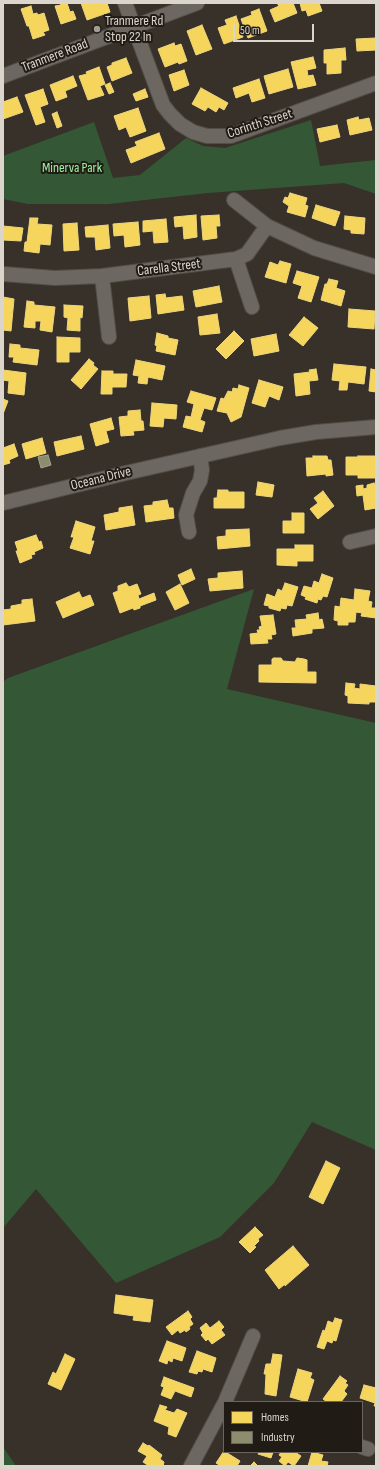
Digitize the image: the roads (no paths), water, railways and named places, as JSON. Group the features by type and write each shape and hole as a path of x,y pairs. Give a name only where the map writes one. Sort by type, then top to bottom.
{"street":[{"name":"Corinth Street","path":"125,3 164,105 170,114 180,124 193,132 207,136 231,136 376,83"},
{"name":"Tranmere Road","path":"3,76 197,3"},
{"path":"234,200 267,226 314,248 376,267"},
{"name":"Carella Street","path":"3,274 55,278 102,276 236,259 247,254 267,226"},
{"path":"236,259 252,307"},
{"path":"102,276 109,336"},
{"name":"Oceana Drive","path":"3,503 280,438 316,432 376,427"},
{"path":"189,532 186,515 193,493 200,481 202,470 200,456"},
{"path":"350,542 376,536"},
{"path":"228,1401 253,1336"},
{"path":"191,1466 223,1411"}],"place":[{"name":"Tranmere Rd Stop 22 In","path":"97,29"}],"park label":[{"name":"Minerva Park","path":"72,168"}]}
